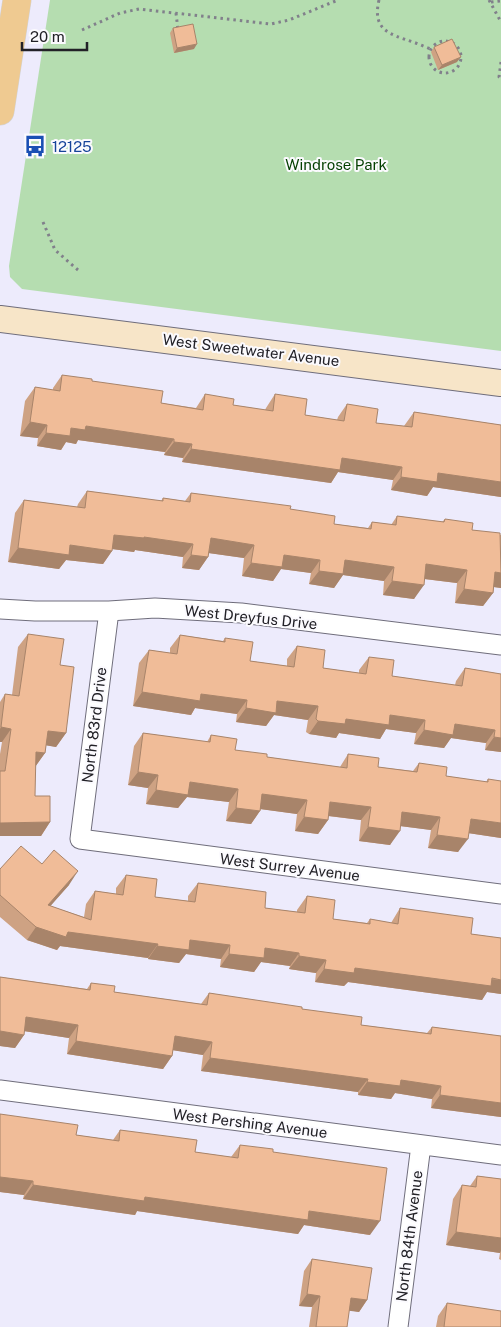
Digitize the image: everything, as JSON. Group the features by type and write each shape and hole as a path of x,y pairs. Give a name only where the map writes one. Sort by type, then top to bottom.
{"main road":[{"path":"0,111 16,0"}],"street":[{"name":"West Sweetwater Avenue","path":"0,318 501,383"},
{"name":"West Dreyfus Drive","path":"0,609 35,611 155,608 241,614 501,645"},
{"name":"North 83rd Drive","path":"80,839 108,610"},
{"name":"West Surrey Avenue","path":"80,839 501,894"},
{"name":"West Pershing Avenue","path":"0,1090 501,1155"},
{"name":"North 84th Avenue","path":"398,1327 421,1145"}],"path":[{"path":"82,30 120,14 139,9 237,22 271,24 289,20 338,0"},
{"path":"379,0 378,21 384,30 396,37 437,49"},
{"path":"501,1 490,1 501,22"},
{"path":"176,13 179,32"},
{"path":"442,40 456,44 460,50 461,58 459,65 447,73 433,69 429,63 428,55 430,48 442,40"},
{"path":"501,62 499,77 501,78"},
{"path":"43,222 55,250 78,270"}],"green space":[{"name":"Windrose Park","path":"50,0 501,0 501,351 22,289 10,277 9,266"}],"building":[{"path":"193,24 197,44 177,48 173,28"},
{"path":"452,39 461,57 442,65 434,47"},
{"path":"62,375 163,391 161,403 203,410 205,394 234,399 233,405 273,411 275,394 307,399 305,415 344,421 347,404 378,409 376,423 412,427 414,412 501,425 501,482 438,473 437,482 401,477 402,467 342,458 340,470 191,449 192,444 174,442 174,439 86,426 85,430 71,428 70,436 46,433 47,425 30,422 35,387 60,391"},
{"path":"87,491 163,501 163,498 190,502 191,493 291,506 290,509 335,516 334,524 371,529 372,522 396,525 397,516 444,522 445,519 473,523 472,530 500,533 501,573 495,572 493,593 464,589 467,570 426,564 424,585 392,581 394,567 345,560 343,574 319,571 320,560 284,555 282,567 251,563 254,545 211,538 208,557 191,555 193,544 114,535 112,551 70,545 69,555 18,548 24,500 85,508"},
{"path":"28,634 64,639 60,665 74,667 66,733 48,731 45,753 36,752 35,796 50,796 50,822 0,823 0,771 5,771 11,729 1,727 5,694 19,696"},
{"path":"180,635 225,642 225,638 253,642 250,661 294,667 297,646 325,650 323,668 366,674 369,657 394,660 392,676 462,686 465,668 501,674 501,738 494,737 495,730 455,724 453,735 424,730 425,720 390,715 389,725 346,719 345,724 318,721 316,719 318,706 277,701 276,713 246,708 247,700 201,694 200,701 142,692 149,650 177,654"},
{"path":"143,733 210,742 211,735 237,739 235,750 267,754 267,757 347,768 348,754 379,758 378,767 417,772 419,763 447,767 446,776 488,782 488,779 501,781 501,823 471,819 468,839 437,835 440,817 402,812 400,831 368,827 371,807 330,802 328,820 304,817 307,800 262,794 260,811 236,808 238,789 190,782 188,795 156,790 158,775 138,772"},
{"path":"21,846 42,864 54,850 78,871 48,905 91,920 95,891 123,895 126,875 157,879 155,897 195,902 198,883 266,892 265,908 305,913 307,896 335,900 333,919 370,924 370,919 398,924 400,908 473,918 471,934 501,938 501,980 492,978 491,986 355,968 354,973 324,969 326,960 299,956 299,953 265,948 264,958 229,954 230,945 190,940 189,950 68,932 66,937 36,927 0,895 0,869"},
{"path":"0,977 90,990 91,983 115,986 114,992 207,1005 209,993 362,1017 361,1025 431,1034 432,1027 501,1036 501,1103 440,1095 441,1086 401,1080 400,1086 367,1082 368,1079 210,1058 212,1042 175,1036 172,1056 76,1041 78,1025 26,1017 24,1035 0,1031"},
{"path":"0,1114 78,1125 76,1135 119,1141 120,1130 197,1140 195,1152 238,1158 240,1145 273,1149 273,1152 387,1168 380,1221 309,1211 308,1220 145,1197 144,1201 33,1185 33,1181 0,1177"},
{"path":"477,1176 501,1179 501,1238 456,1232 462,1185 476,1187"},
{"path":"312,1259 372,1268 367,1300 351,1298 347,1327 316,1327 320,1296 307,1294"},
{"path":"447,1303 501,1311 501,1327 444,1327"}],"place":[{"name":"12125","path":"35,146"}]}
